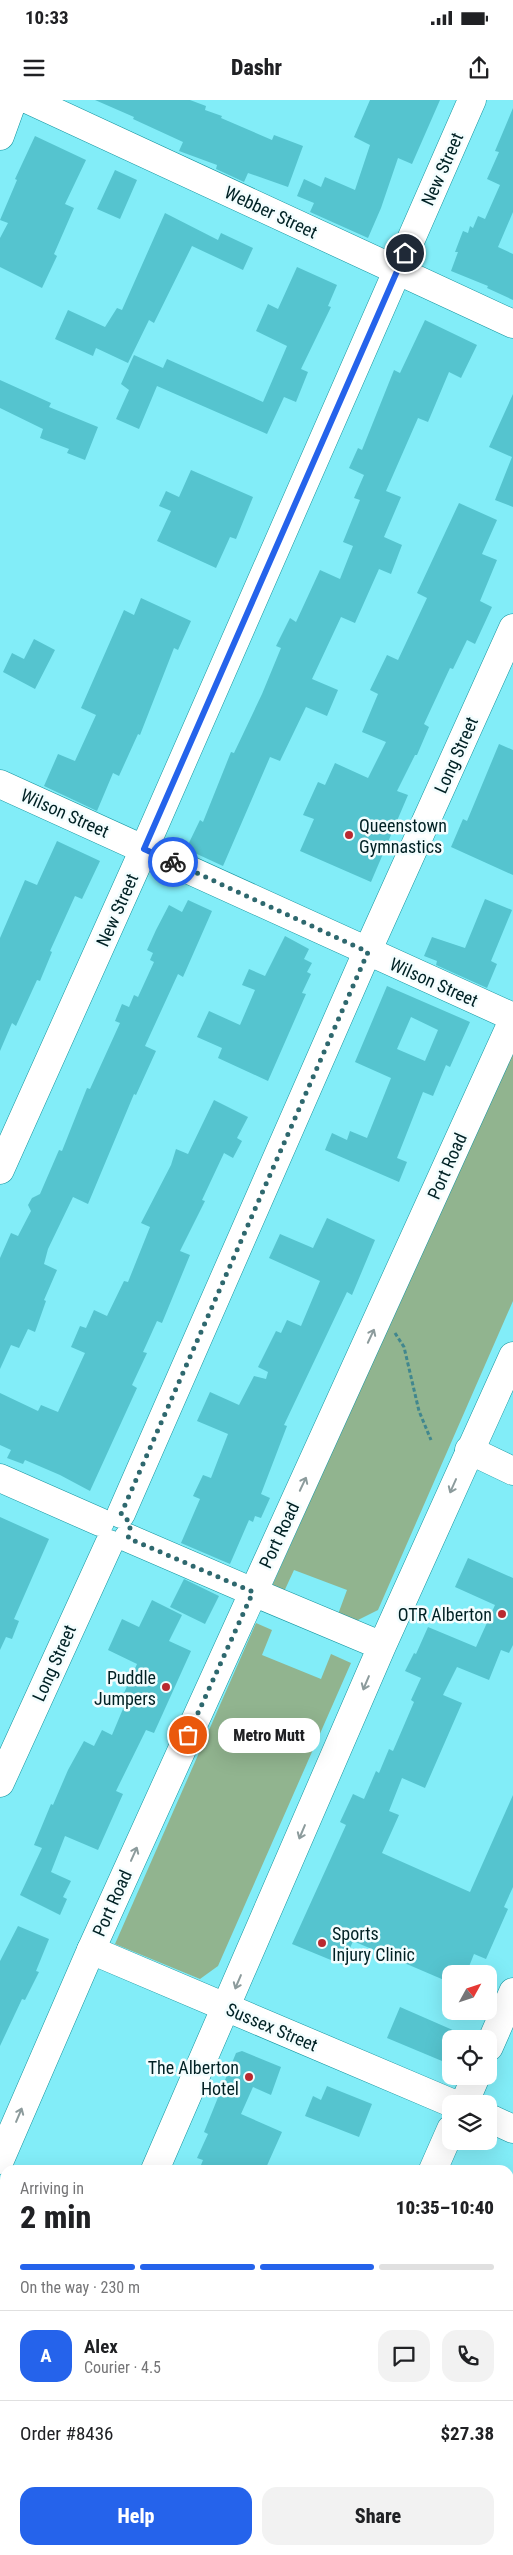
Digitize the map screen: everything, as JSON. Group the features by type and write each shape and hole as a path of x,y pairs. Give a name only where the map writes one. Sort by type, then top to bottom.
{"main road":[{"path":"0,136 13,100"},
{"name":"Webber Street","path":"29,100 513,324"},
{"name":"New Street","path":"0,1170 144,849 472,100"},
{"name":"Long Street","path":"0,1783 513,628"},
{"name":"Wilson Street","path":"0,784 513,1018"},
{"name":"Port Road","path":"0,2160 91,1950 377,1322 513,1018"},
{"path":"157,2165 227,2008 382,1646 513,1356"},
{"path":"469,1450 513,1471"},
{"path":"0,1478 253,1592 382,1646"},
{"name":"Sussex Street","path":"91,1950 442,2099"},
{"path":"496,2030 513,1992"},
{"path":"497,2122 513,2129"},
{"path":"435,2165 442,2150"}],"path":[{"path":"377,1322 398,1335 404,1346 419,1411 431,1440"}],"green space":[{"path":"513,1050 513,1301 378,1610 356,1621 337,1617 347,1590 294,1570 282,1596 272,1586"},
{"path":"256,1623 272,1630 262,1655 321,1679 331,1654 351,1663 218,1966 200,1979 115,1944"}],"building":[{"path":"95,100 190,100 206,106 205,110 222,116 221,118 272,140 274,135 303,146 288,187 248,173 244,182 216,169 217,165 179,151 183,142"},
{"path":"370,100 440,100 412,164 398,158 381,208 368,238 310,212 314,203 297,196 304,179 321,187 325,177 355,190 370,145 354,137"},
{"path":"513,108 513,212 498,247 513,254 513,300 487,288 488,286 451,271 458,252 455,252 463,231 468,233 470,226 473,228 478,216 485,219 500,185 487,179 499,152 495,151"},
{"path":"35,136 86,160 65,204 74,208 54,254 57,256 42,288 0,267 0,238 8,223 0,220 17,180 15,179"},
{"path":"115,170 137,180 120,219 97,209"},
{"path":"165,213 218,240 221,233 253,248 243,270 192,246 154,323 149,320 128,363 96,348 93,356 55,339 68,310 105,327 117,308 122,310"},
{"path":"297,267 337,285 328,306 331,307 301,369 308,372 296,402 284,397 267,434 157,386 139,429 116,419 129,390 121,384 134,355 163,368 167,359 263,402 287,346 256,331 268,304 278,309"},
{"path":"425,320 477,345 461,378 449,372 428,422 418,418 386,491 401,497 384,537 402,545 391,574 379,569 355,623 341,617 312,679 338,690 327,716 306,707 280,761 270,757 223,866 186,849 200,820 203,822 231,752 234,753 262,694 281,648 276,646 290,618 296,622 320,570 340,579 353,546 343,542 360,500 354,498 364,475 349,468 358,448 362,450 394,370 400,373"},
{"path":"0,380 51,403 49,407 98,427 85,460 67,453 69,449 40,438 43,429 0,408"},
{"path":"513,394 513,507 495,500 512,457 489,447"},
{"path":"191,470 253,497 236,539 230,537 216,568 157,541 171,511 159,506 166,491 179,497"},
{"path":"459,503 497,520 482,554 497,560 480,601 492,607 475,644 467,640 453,669 450,668 424,724 429,727 417,755 415,755 397,791 408,795 371,882 300,851 314,819 303,815 318,782 325,785 335,763 368,778 386,742 362,732 378,694 370,690 387,655 398,660 427,598 417,593"},
{"path":"141,598 191,621 178,650 174,648 140,735 138,734 119,776 113,773 97,811 44,786 58,754 75,761 96,715 81,708 124,610 134,615"},
{"path":"34,639 55,650 35,689 3,672 12,653 24,659"},
{"path":"499,744 513,750 513,875 451,847 463,819 467,821"},
{"path":"57,841 100,861 82,899 75,896 50,951 52,952 40,981 37,980 16,1026 12,1023 0,1051 0,938 25,880 37,885"},
{"path":"485,899 512,910 491,961 497,964 487,988 436,965 437,961 424,956 432,937 465,948"},
{"path":"188,900 212,911 183,977 178,974 145,1046 156,1051 136,1095 134,1094 88,1204 73,1197 48,1249 44,1264 57,1270 44,1300 46,1301 35,1332 28,1329 19,1348 11,1345 0,1369 0,1258 11,1233 18,1236 31,1211 28,1205 32,1198 40,1194 59,1150 62,1151 87,1088 90,1089 120,1023 115,1021 122,1004 129,1007 134,995 138,997 154,962 150,960 153,953 147,950 169,905 182,912"},
{"path":"285,936 309,949 304,959 312,963 307,972 311,974 302,993 306,994 268,1081 218,1058 222,1048 197,1037 209,1011 240,1025 255,990 242,985 249,969 265,976"},
{"path":"387,986 470,1022 450,1067 446,1065 433,1096 423,1092 397,1158 407,1162 399,1182 325,1150 332,1133 347,1140 350,1131 367,1138 391,1078 355,1062","holes":["411,1017 438,1030 425,1061 397,1049"]},
{"path":"214,1100 248,1117 237,1138 242,1141 233,1158 224,1153 202,1200 205,1201 180,1251 190,1255 162,1323 157,1321 143,1352 147,1353 132,1385 137,1388 90,1491 60,1475 25,1460 23,1464 7,1458 11,1450 0,1445 0,1393 38,1411 41,1405 58,1412 85,1353 71,1347 80,1326 86,1328 94,1310 107,1316 124,1281 128,1282 150,1227 141,1223 171,1165 176,1149 188,1154"},
{"path":"327,1218 375,1240 352,1295 347,1292 284,1425 287,1426 261,1494 270,1498 261,1518 255,1516 253,1522 249,1520 230,1564 181,1543 200,1499 193,1496 203,1475 211,1478 228,1434 197,1421 210,1392 239,1405 254,1376 266,1379 268,1372 258,1367 276,1331 281,1333 287,1320 301,1326 320,1281 269,1258 280,1234 313,1248"},
{"path":"0,1517 49,1539 14,1619 19,1621 12,1639 6,1637 0,1650"},
{"path":"468,1558 513,1578 513,1645 509,1653 501,1650 489,1680 457,1667 443,1695 462,1703 425,1788 402,1778 389,1811 399,1815 382,1853 470,1892 513,1795 513,1887 504,1907 508,1909 486,1959 474,1954 470,1965 442,1965 442,1979 353,1941 343,1965 292,1944 346,1825 340,1822 353,1794 364,1799 376,1771 379,1773 389,1749 393,1751 414,1702 411,1700 421,1678 405,1671 414,1653 416,1654 428,1627 476,1647 495,1605 455,1587"},
{"path":"184,1579 219,1596 205,1624 170,1607"},
{"path":"152,1600 182,1615 169,1641 191,1651 154,1733 146,1730 116,1791 123,1794 98,1850 65,1836 51,1872 71,1881 63,1897 67,1899 60,1915 20,1895 42,1848 34,1845 51,1804 53,1805 68,1770 84,1741 94,1746 102,1730 112,1735 125,1704 120,1702 137,1664 108,1650 122,1619 139,1627"},
{"path":"18,1926 49,1939 36,1971 39,1972 25,2000 22,1999 0,2046 0,1961"},
{"path":"400,2007 453,2030 442,2030 442,2061 387,2038"},
{"path":"242,2051 281,2067 271,2095 253,2087 241,2114 282,2132 267,2165 201,2165 203,2160 197,2158 208,2134 204,2132 236,2053"},
{"path":"327,2086 372,2104 359,2137 305,2116 313,2096 321,2100"}],"way so far":[{"path":"173,862 368,952 121,1514 129,1522 130,1532 128,1538 253,1592 188,1735"}],"place":[{"name":"Queenstown Gymnastics","path":"349,835"},
{"name":"OTR Alberton","path":"502,1614"},
{"name":"Puddle Jumpers","path":"166,1687"},
{"name":"Metro Mutt","path":"188,1735"},
{"name":"Sports Injury Clinic","path":"322,1943"},
{"name":"The Alberton Hotel","path":"249,2077"}],"route":[{"path":"173,862 144,849 405,253"}]}
